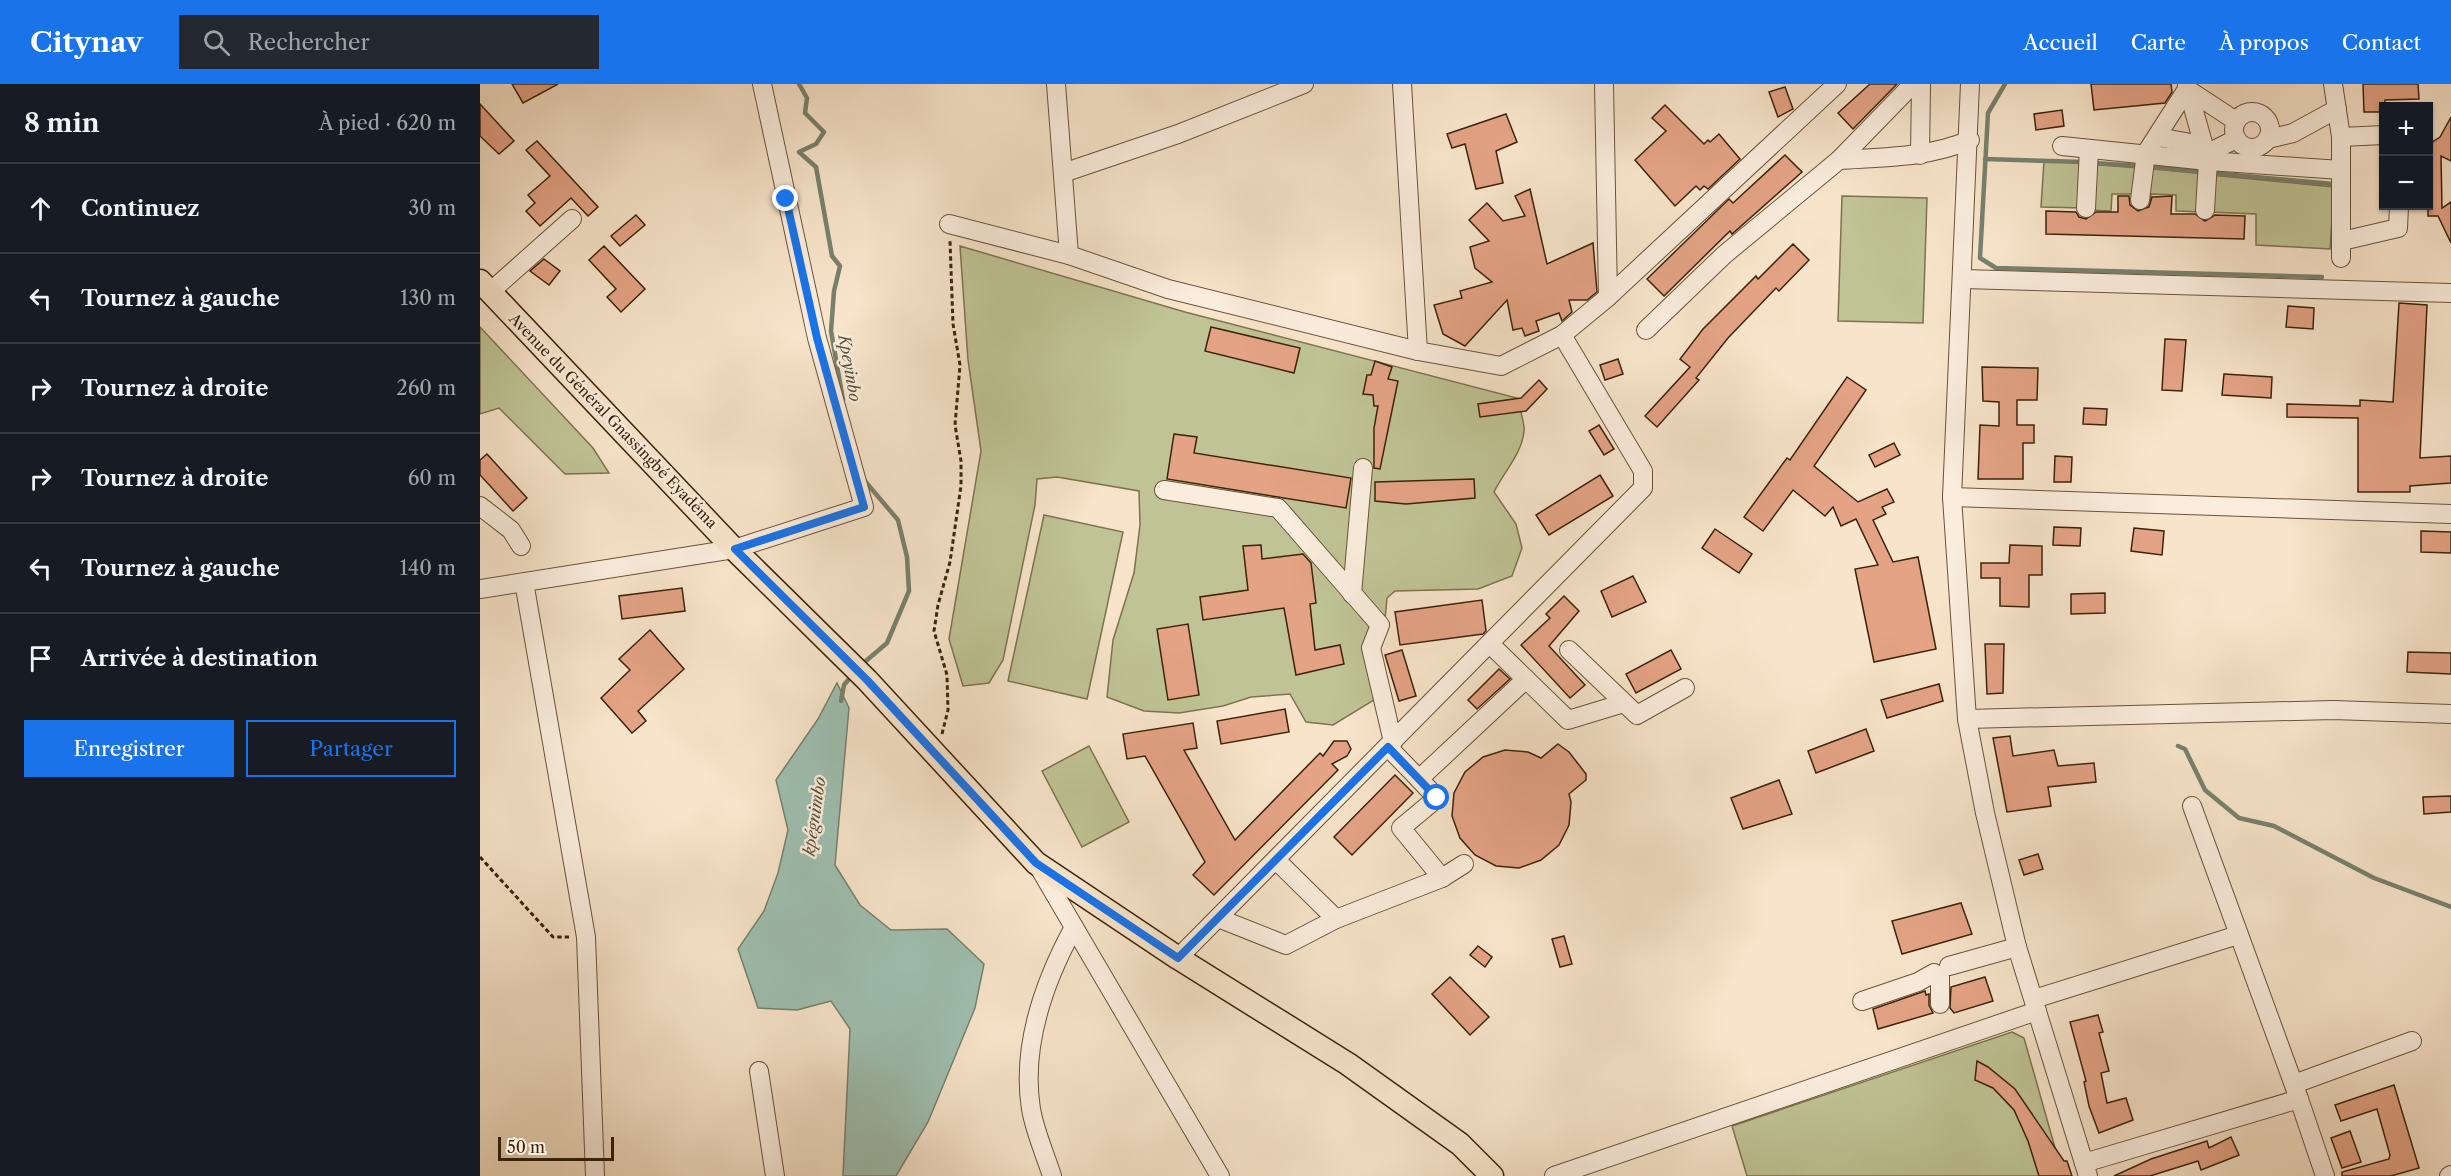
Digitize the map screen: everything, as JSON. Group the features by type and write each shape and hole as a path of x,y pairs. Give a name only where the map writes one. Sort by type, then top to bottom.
{"main road":[{"name":"Avenue du Général Gnassingbé Eyadéma","path":"485,286 735,549 867,680 1036,863 1178,958 1357,1070 1460,1144 1492,1176"}],"street":[{"path":"480,589 735,549 864,507 817,338 762,84"},
{"path":"1056,84 1069,255"},
{"path":"1063,173 1178,134 1304,84"},
{"path":"1402,84 1418,351"},
{"path":"1604,84 1608,297"},
{"path":"949,224 1069,255 1168,289 1418,351 1500,366 1562,335 1608,297 1837,84"},
{"path":"1646,330 1724,255 1839,160 1913,84"},
{"path":"1920,155 1921,84"},
{"path":"1970,84 1964,279 1952,497 1967,719 1985,813 2017,947 2086,1169 2297,1091 2412,1041"},
{"path":"2332,84 2341,137 2341,250 2398,228 2399,210"},
{"path":"2187,87 2236,130 2240,144 2252,148 2258,147 2268,139 2293,133 2337,109"},
{"path":"2140,200 2146,153 2187,87"},
{"path":"2187,87 2207,158 2205,210"},
{"path":"2207,158 2236,130 2246,113 2258,113 2270,127 2268,139"},
{"path":"2341,137 2379,135"},
{"path":"2158,137 2191,143 2207,158"},
{"path":"1839,160 1920,155 1946,150 1970,140"},
{"path":"2062,146 2341,170"},
{"path":"2086,208 2089,149"},
{"path":"485,286 572,219"},
{"path":"1964,279 2451,293"},
{"path":"1178,958 1643,488 1643,471 1562,335"},
{"path":"1352,594 1363,468"},
{"path":"1164,490 1278,508 1380,625 1371,648 1390,745 1437,798 1401,828 1443,878"},
{"path":"1952,497 2451,514"},
{"path":"480,506 511,530 521,546"},
{"path":"524,582 559,771 586,937 595,1176"},
{"path":"1490,644 1568,720 1624,703"},
{"path":"1569,650 1637,715 1685,688"},
{"path":"1419,779 1526,679"},
{"path":"1967,719 2333,710 2451,714"},
{"path":"2192,806 2297,1091 2325,1176"},
{"path":"1276,860 1336,919"},
{"path":"1036,863 1220,1176"},
{"path":"1218,918 1286,945 1336,919 1443,878 1464,864"},
{"path":"1052,1176 1031,1110 1028,1064 1037,1016 1057,958 1074,927"},
{"path":"1554,1176 2238,935"},
{"path":"1862,1001 2017,947"},
{"path":"1940,1004 1941,972"},
{"path":"759,1071 775,1176"}],"path":[{"path":"942,737 948,710 947,675 934,631 938,605 950,562 961,486 961,461 955,425 960,365 953,324 949,224"},
{"path":"480,857 553,937 586,937"}],"green space":[{"path":"2044,161 2086,163 2084,208 2041,207"},
{"path":"2090,164 2139,168 2134,194 2112,194 2111,211 2088,210"},
{"path":"2144,168 2205,174 2203,212 2176,211 2176,195 2151,194 2150,211 2142,211"},
{"path":"2210,175 2334,187 2330,249 2256,245 2256,214 2208,212"},
{"path":"1842,196 1927,198 1923,323 1838,321"},
{"path":"960,246 1185,312 1517,398 1524,423 1523,439 1494,492 1516,524 1522,548 1512,576 1478,589 1395,591 1387,598 1384,630 1367,663 1374,700 1333,725 1306,722 1290,694 1251,697 1223,706 1179,713 1144,711 1107,697 1113,640 1134,573 1140,525 1139,491 1057,477 1037,479 1035,505 1003,660 989,683 963,686 949,639 981,451 968,360"},
{"path":"480,327 593,448 609,473 565,474 499,408 480,414"},
{"path":"1044,515 1123,532 1087,699 1008,681"},
{"path":"1089,746 1129,822 1082,847 1042,771"},
{"path":"2012,1032 2024,1038 2063,1176 1747,1176 1732,1126"}],"water":[{"path":"837,683 849,708 835,865 860,905 891,930 947,929 984,964 975,1008 928,1122 896,1176 843,1176 850,1029 831,1001 797,1010 758,1008 738,949 764,911 778,873 788,830 776,780 818,719"}],"building":[{"path":"512,84 558,84 523,103"},
{"path":"1870,84 1897,84 1853,129 1838,113"},
{"path":"2091,84 2171,84 2172,92 2165,103 2094,110"},
{"path":"2363,84 2418,84 2419,99 2385,100 2385,102 2379,102 2379,112 2364,112"},
{"path":"1785,87 1793,109 1778,117 1769,92"},
{"path":"480,104 514,141 499,154 480,136"},
{"path":"1665,105 1704,144 1719,134 1740,159 1708,189 1704,186 1700,190 1696,186 1675,206 1635,160 1666,131 1652,118"},
{"path":"2062,110 2064,126 2036,130 2034,114"},
{"path":"1506,114 1517,142 1496,151 1503,183 1476,189 1465,144 1452,148 1447,134"},
{"path":"2451,117 2451,161 2441,156 2442,208 2451,202 2451,243 2438,216 2428,216 2428,210 2433,210 2433,142 2440,137"},
{"path":"537,141 598,207 588,216 571,198 540,226 526,211 535,203 528,195 550,176 526,150"},
{"path":"1785,155 1802,172 1732,234 1730,231 1664,296 1647,279 1729,199 1733,203"},
{"path":"1530,189 1547,264 1593,243 1597,292 1587,300 1569,300 1572,312 1562,321 1559,313 1536,321 1539,331 1525,336 1522,328 1513,330 1507,300 1465,346 1443,334 1434,305 1462,298 1460,291 1492,282 1475,268 1470,247 1489,241 1469,220 1487,203 1503,221 1525,216 1515,196"},
{"path":"2118,196 2129,196 2130,205 2138,211 2149,207 2152,197 2172,196 2171,214 2195,214 2205,221 2215,215 2245,216 2244,239 2046,234 2046,211 2076,212 2079,217 2086,219 2096,212 2118,212"},
{"path":"636,215 645,225 620,246 611,236"},
{"path":"1793,244 1809,260 1779,291 1776,288 1728,338 1696,378 1699,380 1657,427 1645,416 1690,367 1680,359 1703,329 1756,276 1758,279"},
{"path":"604,246 645,289 621,312 607,297 616,289 589,260"},
{"path":"544,259 560,271 549,285 530,271"},
{"path":"2399,303 2427,305 2420,458 2451,456 2451,483 2410,486 2410,492 2358,492 2358,418 2287,417 2287,404 2360,406 2360,400 2393,402"},
{"path":"2288,306 2314,308 2313,329 2286,327"},
{"path":"1211,327 1300,348 1294,373 1205,351"},
{"path":"2165,339 2186,340 2182,391 2162,390"},
{"path":"1618,359 1623,374 1605,380 1600,365"},
{"path":"1375,361 1392,367 1388,379 1398,381 1380,469 1374,468 1374,428 1378,406 1374,406 1373,395 1363,394 1367,375 1371,375"},
{"path":"1982,367 2038,368 2037,400 2017,400 2017,425 2034,425 2034,443 2023,443 2023,479 1978,479 1980,425 1999,426 1999,402 1983,401"},
{"path":"2224,374 2272,377 2271,398 2222,395"},
{"path":"1847,377 1866,390 1814,466 1858,502 1887,489 1894,502 1882,507 1886,514 1873,520 1893,562 1918,557 1936,649 1874,662 1855,569 1878,565 1856,519 1841,526 1833,507 1825,516 1793,490 1763,531 1744,517 1787,458 1790,460"},
{"path":"1539,380 1547,389 1526,411 1480,417 1478,404 1521,398"},
{"path":"2084,408 2107,409 2106,425 2083,424"},
{"path":"1599,425 1614,449 1604,455 1589,431"},
{"path":"1174,434 1197,437 1194,453 1351,478 1346,508 1167,479"},
{"path":"1894,443 1900,455 1875,467 1869,455"},
{"path":"487,454 527,498 513,511 480,475 480,460"},
{"path":"2055,456 2072,457 2071,482 2054,482"},
{"path":"1600,475 1613,496 1549,535 1536,515"},
{"path":"1474,479 1475,498 1406,504 1375,501 1375,482"},
{"path":"2054,527 2081,528 2080,546 2053,545"},
{"path":"2134,528 2164,531 2162,555 2131,551"},
{"path":"1715,529 1752,554 1739,573 1702,548"},
{"path":"2421,531 2451,532 2451,553 2421,552"},
{"path":"1261,545 1262,559 1303,554 1311,563 1316,603 1310,604 1315,650 1340,645 1344,664 1296,675 1284,608 1203,620 1200,597 1248,590 1243,546"},
{"path":"2010,545 2042,546 2042,575 2029,575 2029,607 2000,606 2000,578 1981,578 1981,563 2009,563"},
{"path":"1633,576 1646,602 1612,617 1601,591"},
{"path":"682,588 685,611 622,619 619,596"},
{"path":"2105,593 2105,613 2071,614 2071,594"},
{"path":"1564,596 1579,611 1549,646 1585,685 1570,698 1521,645 1550,618 1546,614"},
{"path":"1482,600 1486,631 1483,634 1400,645 1395,612"},
{"path":"1188,624 1199,695 1168,700 1157,629"},
{"path":"650,630 684,669 638,711 646,721 632,733 601,698 630,670 619,659"},
{"path":"1985,644 2004,644 2003,693 1987,694"},
{"path":"1402,650 1416,696 1399,701 1385,655"},
{"path":"1671,650 1681,669 1636,693 1626,674"},
{"path":"2408,652 2451,653 2451,674 2407,672"},
{"path":"1499,669 1510,679 1477,709 1468,700"},
{"path":"1939,684 1943,701 1887,718 1881,700"},
{"path":"1285,709 1289,732 1221,744 1217,721"},
{"path":"1193,723 1197,748 1184,750 1235,840 1320,753 1323,756 1334,741 1347,741 1351,749 1347,756 1332,764 1338,770 1214,895 1193,875 1205,862 1145,756 1127,759 1123,734"},
{"path":"1866,729 1874,751 1816,773 1808,751"},
{"path":"2010,736 2013,756 2054,750 2058,766 2094,763 2096,782 2048,787 2051,806 2007,812 1993,738"},
{"path":"1558,744 1569,752 1586,774 1586,780 1569,794 1571,802 1569,825 1559,845 1541,860 1519,868 1496,866 1475,855 1460,838 1452,816 1454,793 1465,772 1483,757 1505,750 1528,752 1541,758"},
{"path":"1395,775 1413,793 1352,855 1334,837"},
{"path":"1779,780 1792,814 1743,829 1731,798"},
{"path":"2451,796 2451,812 2424,814 2423,797"},
{"path":"2038,854 2043,869 2024,875 2019,860"},
{"path":"1961,903 1972,934 1902,954 1892,921"},
{"path":"1564,936 1572,964 1560,967 1552,939"},
{"path":"1478,946 1492,957 1485,967 1470,955"},
{"path":"1450,977 1489,1017 1470,1035 1432,994"},
{"path":"1985,977 1993,1001 1954,1013 1950,1008 1951,987"},
{"path":"1925,991 1926,995 1929,994 1929,1005 1933,1013 1878,1029 1873,1009"},
{"path":"2098,1015 2103,1032 2099,1033 2109,1071 2101,1073 2107,1103 2126,1098 2133,1120 2099,1133 2089,1106 2084,1082 2086,1081 2070,1022"},
{"path":"1977,1061 2015,1089 2064,1161 2067,1161 2072,1176 2039,1176 2028,1141 2014,1110 1993,1088 1975,1080"},
{"path":"2394,1085 2419,1168 2391,1176 2342,1176 2342,1172 2389,1159 2390,1155 2377,1109 2341,1121 2335,1105"},
{"path":"2350,1131 2361,1162 2342,1168 2331,1138"},
{"path":"2231,1137 2239,1155 2201,1170 2198,1161 2150,1176 2114,1176 2151,1159 2207,1141 2209,1148"}],"waterway":[{"name":"Kpeyinbo","path":"799,84 807,98 805,113 824,132 816,144 799,152 816,167 832,256 840,266 834,291 831,331 843,400"},
{"path":"2005,84 1988,113 1980,258 1996,268 2322,277"},
{"path":"1985,159 2084,162"},
{"path":"2093,163 2141,166"},
{"path":"2149,167 2204,172"},
{"path":"2212,173 2333,184"},
{"name":"Kpeyinbo","path":"860,666 887,643 909,591 907,557 898,520 864,480"},
{"name":"kpégnimbo","path":"841,701 844,685 853,674"},
{"path":"2178,746 2185,749 2205,790 2239,818 2274,826 2374,878 2451,907"}],"route":[{"path":"786,199 817,338 864,507 735,549 845,657 1036,863 1178,958 1388,747 1437,798"}]}
